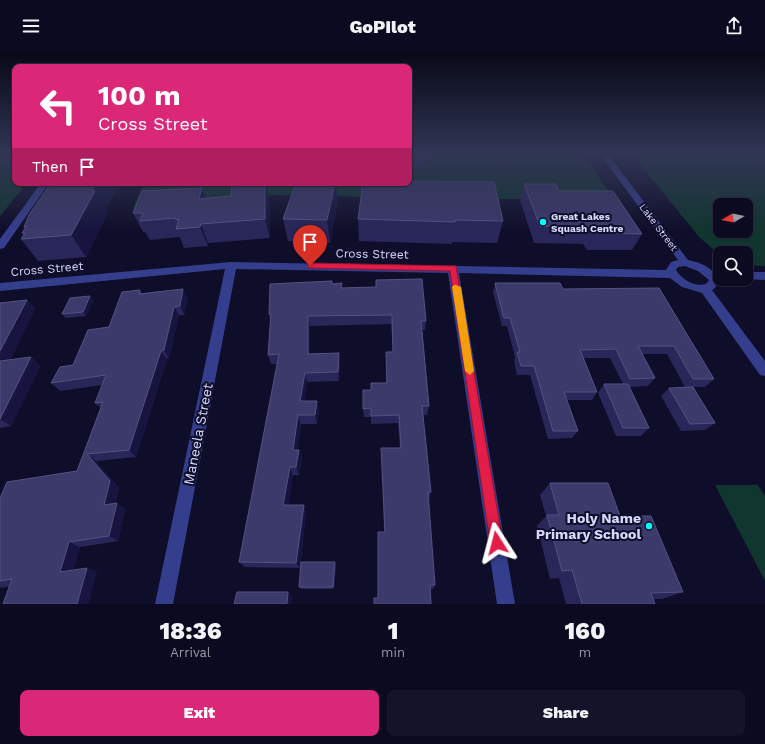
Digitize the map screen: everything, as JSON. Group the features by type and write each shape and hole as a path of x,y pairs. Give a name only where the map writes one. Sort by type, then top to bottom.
{"street":[{"name":"Lake Street","path":"623,180 685,263"},
{"path":"0,246 43,186"},
{"path":"713,274 704,268 685,263 675,264 671,270 672,274 686,285 705,288 713,284"},
{"name":"Cross Street","path":"0,287 231,265 453,268 672,274"},
{"name":"Maneela Street","path":"164,604 231,265"},
{"path":"453,268 506,604"},
{"path":"753,276 765,276"},
{"path":"705,288 765,371"}],"green space":[{"path":"0,180 12,180 12,186 25,186 0,216"},
{"path":"412,180 601,180 615,201 275,195 133,208 143,186 412,186"},
{"path":"653,180 765,180 765,266 753,265 753,246 713,246 713,249 699,237"},
{"path":"715,485 758,485 765,496 765,581"}],"building":[{"path":"412,181 494,182 503,221 455,220 455,222 358,219 363,186 412,186"},
{"path":"524,184 556,184 559,191 613,191 642,234 594,233 591,227 540,226"},
{"path":"49,186 95,186 92,191 95,191 71,235 21,239 25,233 22,233 26,227 24,227 29,215"},
{"path":"265,186 265,219 201,224 200,227 176,229 179,219 140,221 143,213 133,213 142,191 202,188 199,199 231,196 232,187"},
{"path":"295,186 334,186 327,220 283,219"},
{"path":"422,279 426,321 421,321 429,406 422,406 431,492 428,492 435,585 430,585 431,604 374,604 374,598 378,598 378,532 385,532 381,448 401,448 399,415 371,416 371,408 363,409 363,390 371,390 371,383 387,383 386,352 393,352 392,315 308,316 308,354 339,353 338,372 305,373 300,401 317,401 315,415 298,415 293,450 299,450 296,467 290,467 283,505 304,505 296,563 239,562 279,354 268,355 271,314 269,314 270,284 332,281 332,284 342,283 341,288 376,287 376,280"},
{"path":"495,283 560,283 563,289 659,288 714,379 693,379 674,346 638,346 655,378 630,379 616,349 580,350 597,392 564,392 578,431 553,431 534,366 521,366 517,352 520,352 510,318 504,318"},
{"path":"183,289 180,306 174,307 164,350 161,351 129,450 87,454 110,481 104,505 117,503 109,536 69,542 60,572 87,568 77,604 3,604 12,579 0,581 0,498 7,482 77,471 103,402 95,403 106,375 51,383 60,367 73,365 88,330 109,327 122,292 140,290 139,294"},
{"path":"90,296 83,312 62,314 70,298"},
{"path":"27,300 0,351 0,303"},
{"path":"31,357 0,419 0,361"},
{"path":"604,384 628,384 649,428 623,428"},
{"path":"693,387 715,423 690,424 669,388"},
{"path":"550,483 608,483 620,516 651,516 683,592 651,593 655,604 582,604 572,570 562,571 547,515 559,515"},
{"path":"301,562 335,562 333,587 299,587"},
{"path":"237,592 288,592 287,604 234,604"}],"slow traffic":[{"path":"456,287 470,371"}],"place":[{"name":"Great Lakes Squash Centre","path":"543,222"},
{"name":"Holy Name Primary School","path":"649,526"}],"route":[{"path":"310,266 453,268 497,543"}]}
